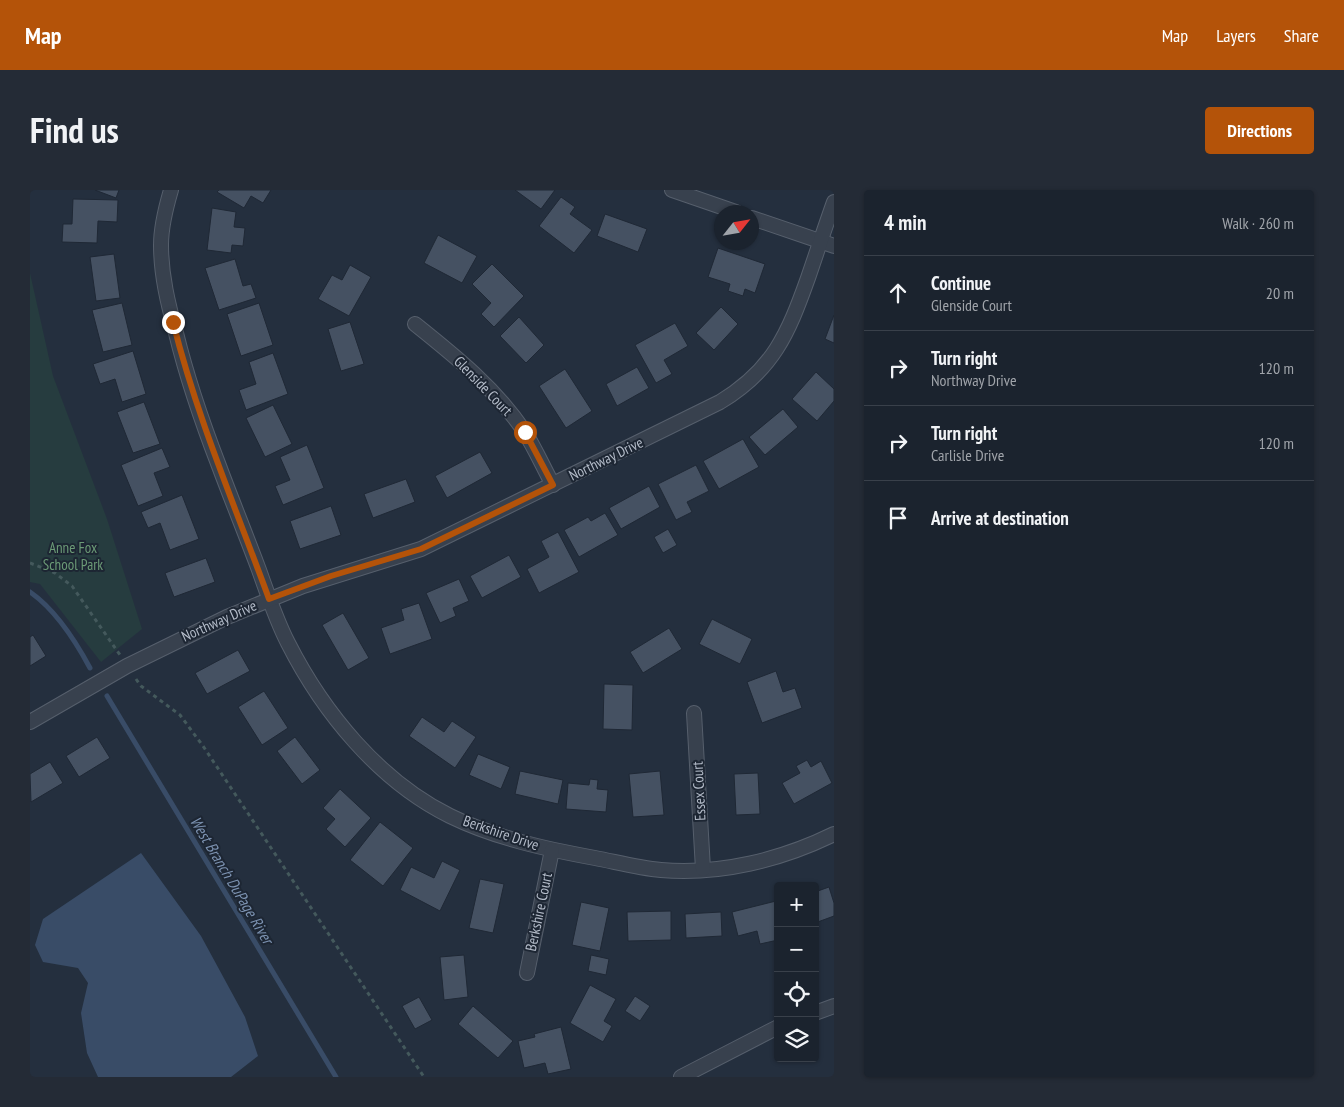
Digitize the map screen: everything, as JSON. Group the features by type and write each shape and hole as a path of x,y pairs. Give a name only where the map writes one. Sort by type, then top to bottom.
{"street":[{"name":"Berkshire Drive","path":"171,190 163,222 161,243 162,269 183,364 204,428 287,642 341,726 364,752 420,798 450,816 492,832 552,850 662,870 703,870 733,867 793,852 834,834"},
{"path":"672,190 716,205"},
{"name":"Northway Drive","path":"30,722 127,666 186,636 269,599 331,576 421,549 720,402 747,384 770,359 789,329 834,202"},
{"path":"759,220 834,246"},
{"name":"Glenside Court","path":"415,324 470,369 508,409 525,432 553,485"},
{"name":"Essex Court","path":"694,714 703,870"},
{"name":"Berkshire Court","path":"526,973 552,850"},
{"path":"819,1012 834,1006"},
{"path":"681,1077 774,1029"}],"path":[{"path":"30,563 55,573 72,586 117,651"},
{"path":"137,682 180,715 203,746 424,1077"}],"green space":[{"name":"Anne Fox School Park","path":"30,273 53,376 107,519 142,629 101,662 40,584 30,582"}],"water":[{"path":"141,853 201,936 245,1017 258,1056 231,1077 98,1077 87,1053 81,1013 88,983 78,968 43,962 35,945 43,919"}],"building":[{"path":"95,190 119,190 116,198"},
{"path":"219,190 271,190 263,203 251,196 244,208 217,192"},
{"path":"515,190 555,190 541,209"},
{"path":"561,197 575,207 570,214 592,230 574,253 539,226"},
{"path":"73,199 118,200 117,222 98,221 97,243 62,242 63,224 72,224"},
{"path":"212,208 236,212 234,227 245,228 243,246 232,245 231,253 207,250"},
{"path":"605,214 647,229 638,252 597,236"},
{"path":"438,235 477,256 462,283 424,263"},
{"path":"717,250 724,250 765,264 755,293 745,289 743,296 728,291 730,284 708,277"},
{"path":"114,254 120,298 96,301 90,257"},
{"path":"235,259 243,286 251,284 256,298 219,310 205,268"},
{"path":"492,264 524,296 494,327 481,314 491,303 472,284"},
{"path":"350,265 371,277 349,316 318,299 332,275 342,280"},
{"path":"122,303 132,345 103,352 92,310"},
{"path":"259,303 273,345 241,356 227,314"},
{"path":"721,307 738,324 714,350 696,333"},
{"path":"834,315 834,343 825,339"},
{"path":"519,317 544,345 526,363 500,336"},
{"path":"350,322 364,364 341,371 328,329"},
{"path":"675,323 688,346 664,360 672,374 656,383 635,345"},
{"path":"133,351 146,394 122,402 115,379 100,384 93,364"},
{"path":"273,353 288,394 246,410 239,390 256,384 249,362"},
{"path":"637,367 649,388 617,406 606,384"},
{"path":"565,369 592,411 566,428 539,386"},
{"path":"816,372 834,389 834,401 817,421 792,399"},
{"path":"144,402 160,444 133,453 117,412"},
{"path":"273,405 292,444 265,457 246,418"},
{"path":"783,409 798,427 765,455 749,437"},
{"path":"743,439 759,467 719,489 703,461"},
{"path":"307,445 324,488 283,505 275,486 290,480 280,457"},
{"path":"162,448 170,467 154,473 163,496 138,506 121,465"},
{"path":"480,452 492,473 447,498 435,476"},
{"path":"696,465 709,491 687,502 692,512 676,520 658,484"},
{"path":"406,479 415,502 373,518 364,494"},
{"path":"649,486 660,507 621,529 609,508"},
{"path":"182,495 199,539 170,550 160,523 148,528 141,512"},
{"path":"331,506 341,535 300,549 290,521"},
{"path":"605,513 618,535 579,557 564,530 588,517 591,521"},
{"path":"668,529 677,545 663,553 654,537"},
{"path":"558,532 579,572 539,593 527,569 549,557 541,541"},
{"path":"509,555 521,577 482,598 470,576"},
{"path":"206,558 215,582 174,597 165,573"},
{"path":"459,579 469,601 453,608 456,616 440,623 426,593"},
{"path":"419,603 432,639 390,654 381,628 404,620 401,609"},
{"path":"343,613 369,658 348,670 322,625"},
{"path":"712,619 752,639 740,664 699,644"},
{"path":"669,628 682,649 643,673 630,652"},
{"path":"33,635 46,656 30,666 30,637"},
{"path":"238,650 250,671 207,694 195,673"},
{"path":"776,671 783,692 795,688 802,708 762,723 747,682"},
{"path":"604,684 633,685 632,730 603,729"},
{"path":"264,691 288,728 262,745 238,707"},
{"path":"422,717 444,732 452,721 476,737 455,768 409,736"},
{"path":"97,737 110,758 79,777 66,756"},
{"path":"295,737 320,770 302,784 277,751"},
{"path":"478,754 510,767 501,789 469,775"},
{"path":"807,760 811,767 821,761 832,783 794,804 782,783 800,773 796,766"},
{"path":"50,762 63,783 31,802 30,774"},
{"path":"520,771 563,780 558,804 515,794"},
{"path":"660,771 664,815 633,817 629,774"},
{"path":"758,773 760,814 736,815 734,774"},
{"path":"590,779 598,780 597,789 608,790 606,812 566,809 568,783 589,785"},
{"path":"340,789 371,818 345,847 326,829 335,819 323,808"},
{"path":"380,822 413,848 383,886 350,860"},
{"path":"442,861 460,870 440,911 400,890 411,867 434,878"},
{"path":"480,879 504,884 493,933 469,928"},
{"path":"829,887 834,903 834,916 819,922 819,891"},
{"path":"581,902 609,908 600,951 572,945"},
{"path":"774,902 774,941 760,944 757,931 738,936 732,912"},
{"path":"671,911 671,940 628,941 627,912"},
{"path":"721,912 722,936 686,938 685,914"},
{"path":"464,955 468,997 444,1000 440,957"},
{"path":"591,955 609,959 606,975 588,971"},
{"path":"590,985 616,999 604,1021 612,1026 603,1042 570,1023"},
{"path":"635,996 650,1006 640,1021 625,1011"},
{"path":"419,997 432,1020 415,1029 402,1006"},
{"path":"473,1006 513,1041 498,1058 458,1024"},
{"path":"561,1027 571,1069 548,1074 545,1063 524,1068 518,1041 535,1037 534,1034"}],"waterway":[{"name":"West Branch DuPage River","path":"30,592 64,626 90,668"},
{"name":"West Branch DuPage River","path":"107,696 336,1077"}],"route":[{"path":"173,322 183,364 204,428 269,599 331,576 421,549 553,485 525,432"}]}
